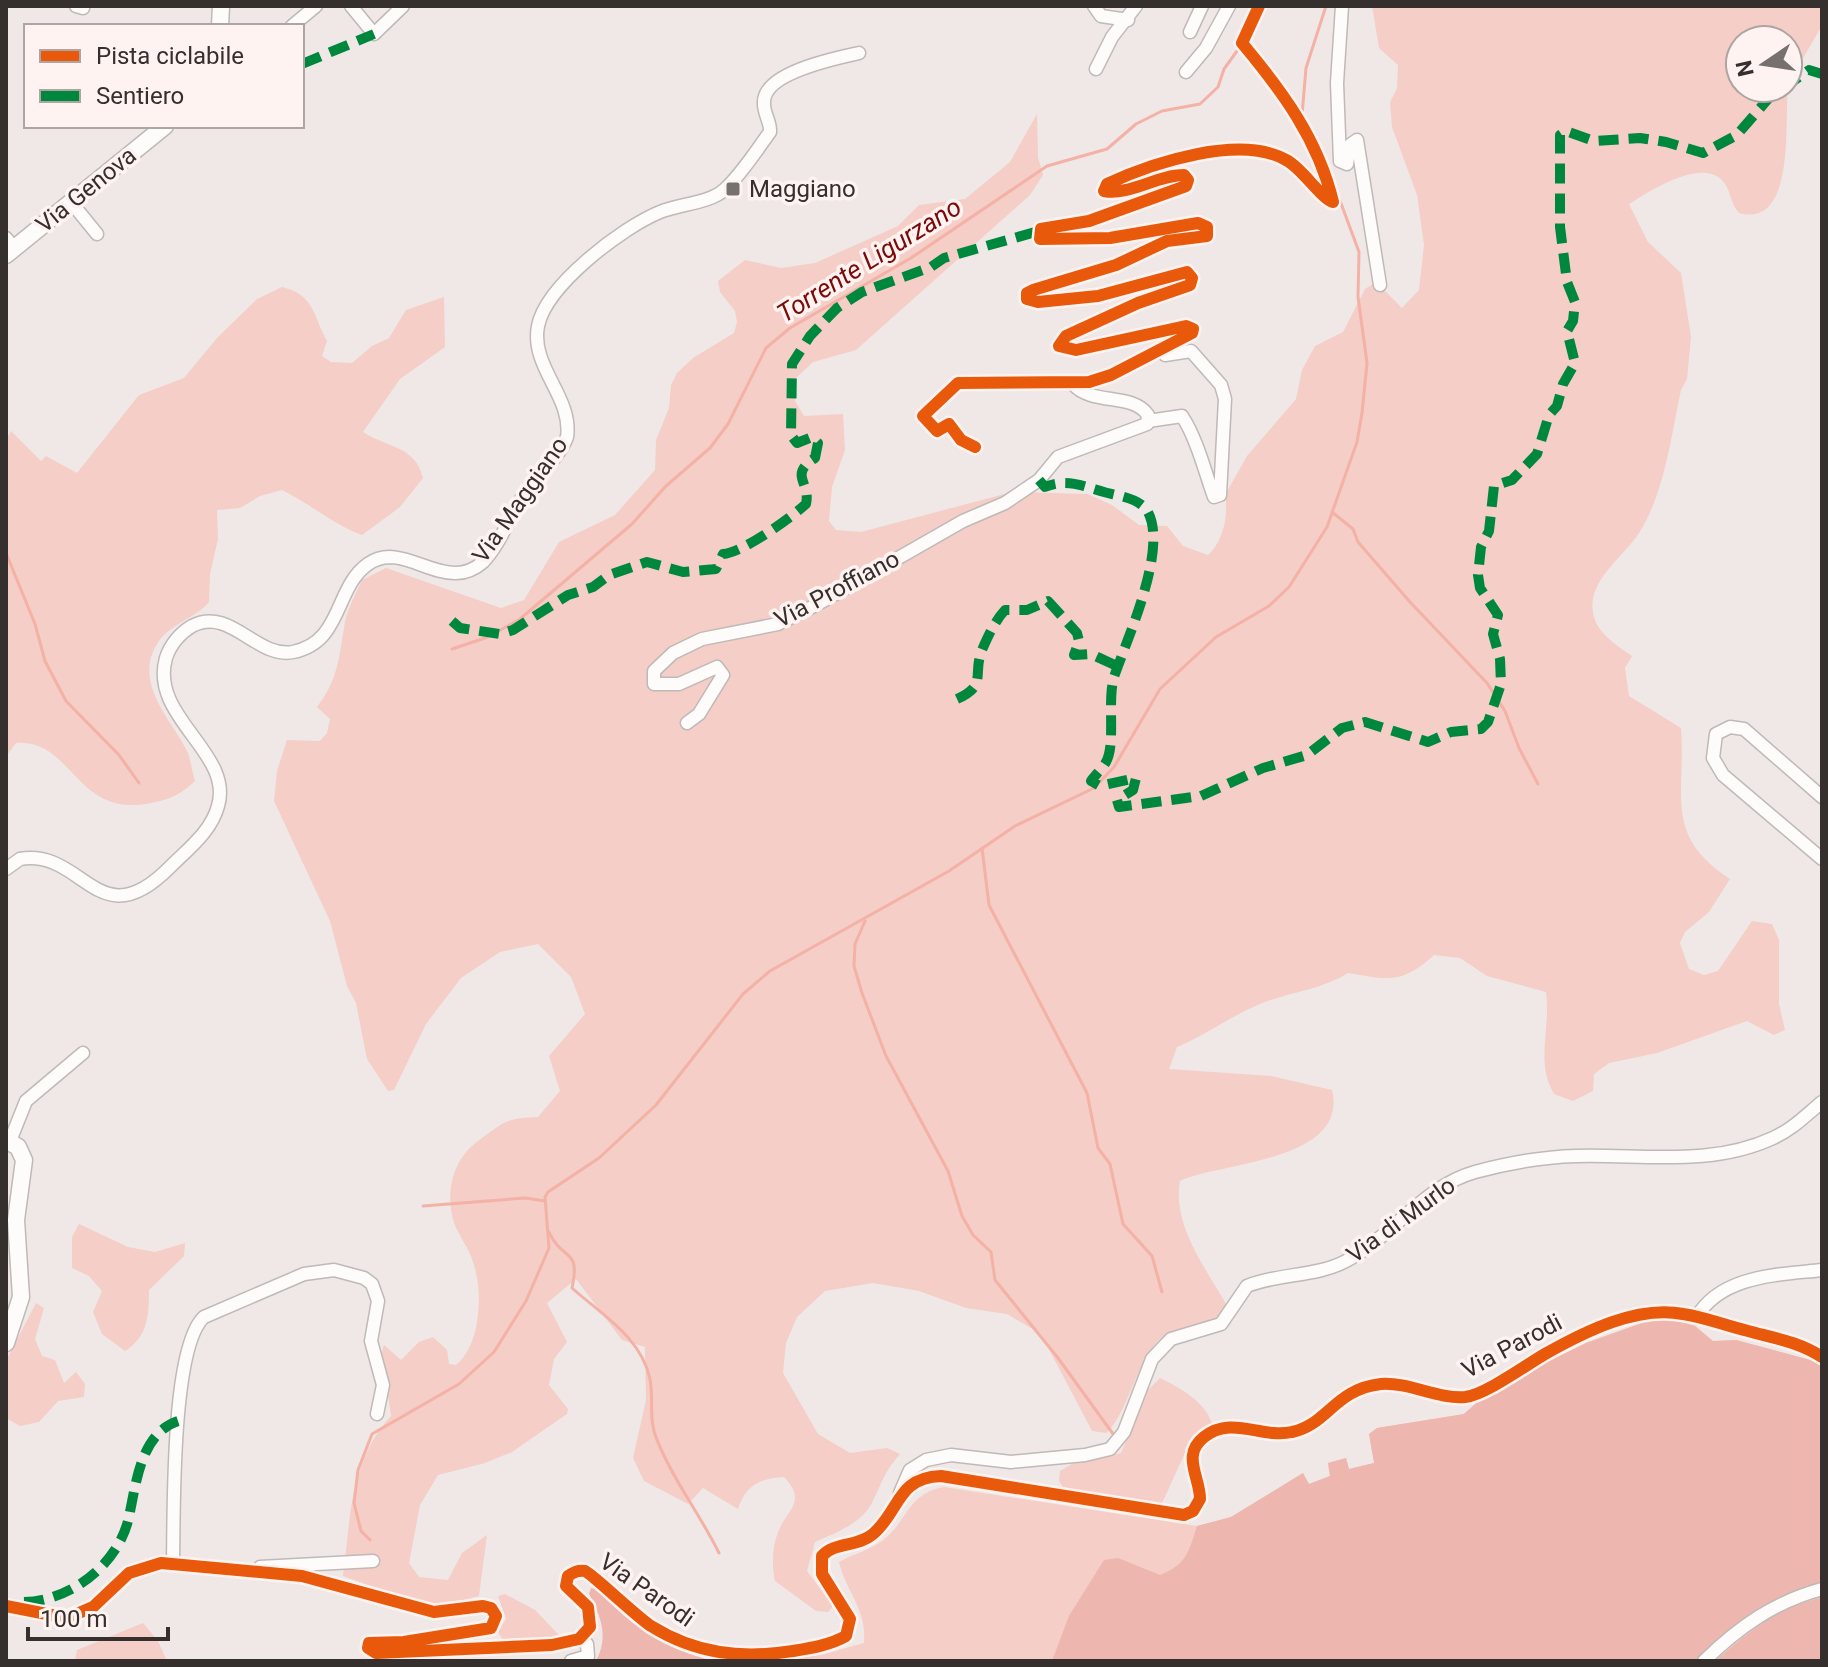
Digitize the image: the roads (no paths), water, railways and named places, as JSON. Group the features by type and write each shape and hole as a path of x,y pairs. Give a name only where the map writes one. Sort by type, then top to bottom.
{"main road":[{"name":"Via Genova","path":"9,247 71,202 158,128"},
{"path":"6,1343 21,1297 16,1220 24,1160 18,1147 8,1140"}],"street":[{"path":"294,24 316,6"},
{"path":"351,6 374,34 403,6"},
{"path":"1094,6 1101,16 1128,20"},
{"path":"1096,69 1112,37 1136,6"},
{"path":"1190,32 1202,6"},
{"path":"1186,72 1206,48 1229,6"},
{"name":"Via Proffiano","path":"975,447 961,440 949,424 939,433 924,418 925,413 950,387 968,380 1073,384 1101,379 1187,337 1193,329 1186,326 1076,350 1064,350 1059,344 1066,336 1138,303 1190,285 1192,278 1189,273 1178,273 1098,296 1038,302 1029,300 1027,295 1037,289 1116,265 1159,244 1208,235 1207,227 1198,223 1110,238 1047,241 1039,237 1039,231 1103,217 1140,201 1175,192 1188,182 1188,178 1179,175 1155,179 1114,192 1103,190 1107,184 1171,160 1241,149 1287,160 1332,203 1318,157 1303,125 1268,71 1243,45 1243,36 1259,6"},
{"path":"1342,6 1337,83 1340,161 1347,164 1350,145 1357,140 1380,285"},
{"name":"Via Maggiano","path":"6,869 20,859 48,860 97,890 114,895 133,894 162,876 207,830 219,798 212,766 168,699 163,685 165,662 175,640 194,625 210,622 235,629 269,649 295,652 312,645 330,628 351,580 370,562 391,558 413,561 452,574 479,565 528,488 567,437 565,416 537,348 541,314 550,296 564,279 633,226 658,213 724,190 770,132 763,102 767,93 784,79 801,67 859,53"},
{"path":"71,202 97,234"},
{"name":"Via Proffiano","path":"687,723 699,714 723,675 717,667 679,684 654,684 654,671 673,653 719,634 778,624 816,605 963,521 1005,503 1039,480 1058,457 1131,432 1148,421 1182,416 1209,477 1212,494 1214,497 1220,495 1226,412 1221,385 1191,351 1178,350 1163,356 1155,352"},
{"name":"Via Proffiano","path":"1073,384 1078,390 1101,398 1141,407 1148,421"},
{"path":"1822,797 1744,729 1734,727 1719,731 1712,752 1723,775 1822,859"},
{"path":"8,1140 26,1101 83,1053"},
{"name":"Via di Murlo","path":"900,1496 903,1480 910,1470 938,1457 1011,1462 1085,1455 1110,1449 1124,1432 1152,1359 1171,1339 1221,1324 1247,1286 1324,1270 1350,1259 1438,1188 1456,1178 1553,1157 1670,1159 1717,1154 1773,1138 1799,1123 1822,1102"},
{"path":"173,1563 175,1466 187,1347 195,1325 204,1317 304,1274 334,1270 364,1278 372,1284 378,1301 371,1341 384,1398 377,1414"},
{"path":"1696,1318 1705,1303 1731,1285 1822,1270"},
{"name":"Via Parodi","path":"579,1639 589,1630 592,1617 566,1582 571,1573 581,1571 592,1575 619,1603 651,1626 698,1649 762,1655 836,1641 848,1633 850,1619 822,1574 822,1556 828,1550 858,1542 873,1534 900,1496 920,1479 941,1476 1184,1515 1193,1511 1200,1499 1192,1454 1196,1445 1213,1432 1231,1427 1280,1434 1300,1430 1346,1393 1373,1385 1399,1385 1469,1396 1583,1333 1655,1313 1683,1314 1801,1345 1822,1357"},
{"path":"6,1606 67,1618 93,1607 129,1573 147,1565 173,1563 200,1569 237,1569 373,1561"},
{"path":"237,1569 323,1581 434,1612 487,1607 496,1616 491,1628 464,1634 404,1642 371,1642 368,1648 376,1653 552,1645 579,1639 587,1644 588,1656 571,1661"},
{"path":"1704,1661 1748,1622 1778,1604 1822,1589"}],"waterway":[{"name":"Torrente Ligurzano","path":"1302,115 1306,68 1326,6"},
{"name":"Torrente Ligurzano","path":"452,649 488,637 520,619 632,524 666,486 710,448 728,424 766,348 790,328 911,258 1047,166 1107,149 1136,124 1162,111 1200,104 1218,87 1224,69 1237,51"},
{"name":"Torrente Ligurzano","path":"1310,128 1321,149"},
{"path":"370,1540 361,1531 354,1503 358,1470 372,1434 459,1384 494,1352 526,1301 549,1248 545,1197 548,1192 599,1158 656,1105 743,994 770,971 949,871 1015,826 1094,788 1114,767 1160,689 1216,637 1269,606 1289,587 1327,527 1357,442 1362,413 1367,363 1358,297 1359,252 1332,179"},
{"path":"1332,512 1353,529 1358,542 1410,602 1487,683 1505,711 1519,748 1538,784"},
{"path":"6,553 35,624 45,661 66,701 119,755 139,783"},
{"path":"982,848 989,905 1087,1093 1098,1148 1110,1164 1123,1224 1152,1256 1162,1292"},
{"path":"865,921 855,944 854,966 862,993 886,1056 948,1171 962,1216 973,1235 991,1252 995,1280 1058,1358 1116,1438"},
{"path":"423,1206 525,1198 545,1201"},
{"path":"549,1232 572,1260 572,1288 619,1328 645,1364 650,1379 657,1440 719,1553"}],"place":[{"name":"Maggiano","path":"733,189"}]}
